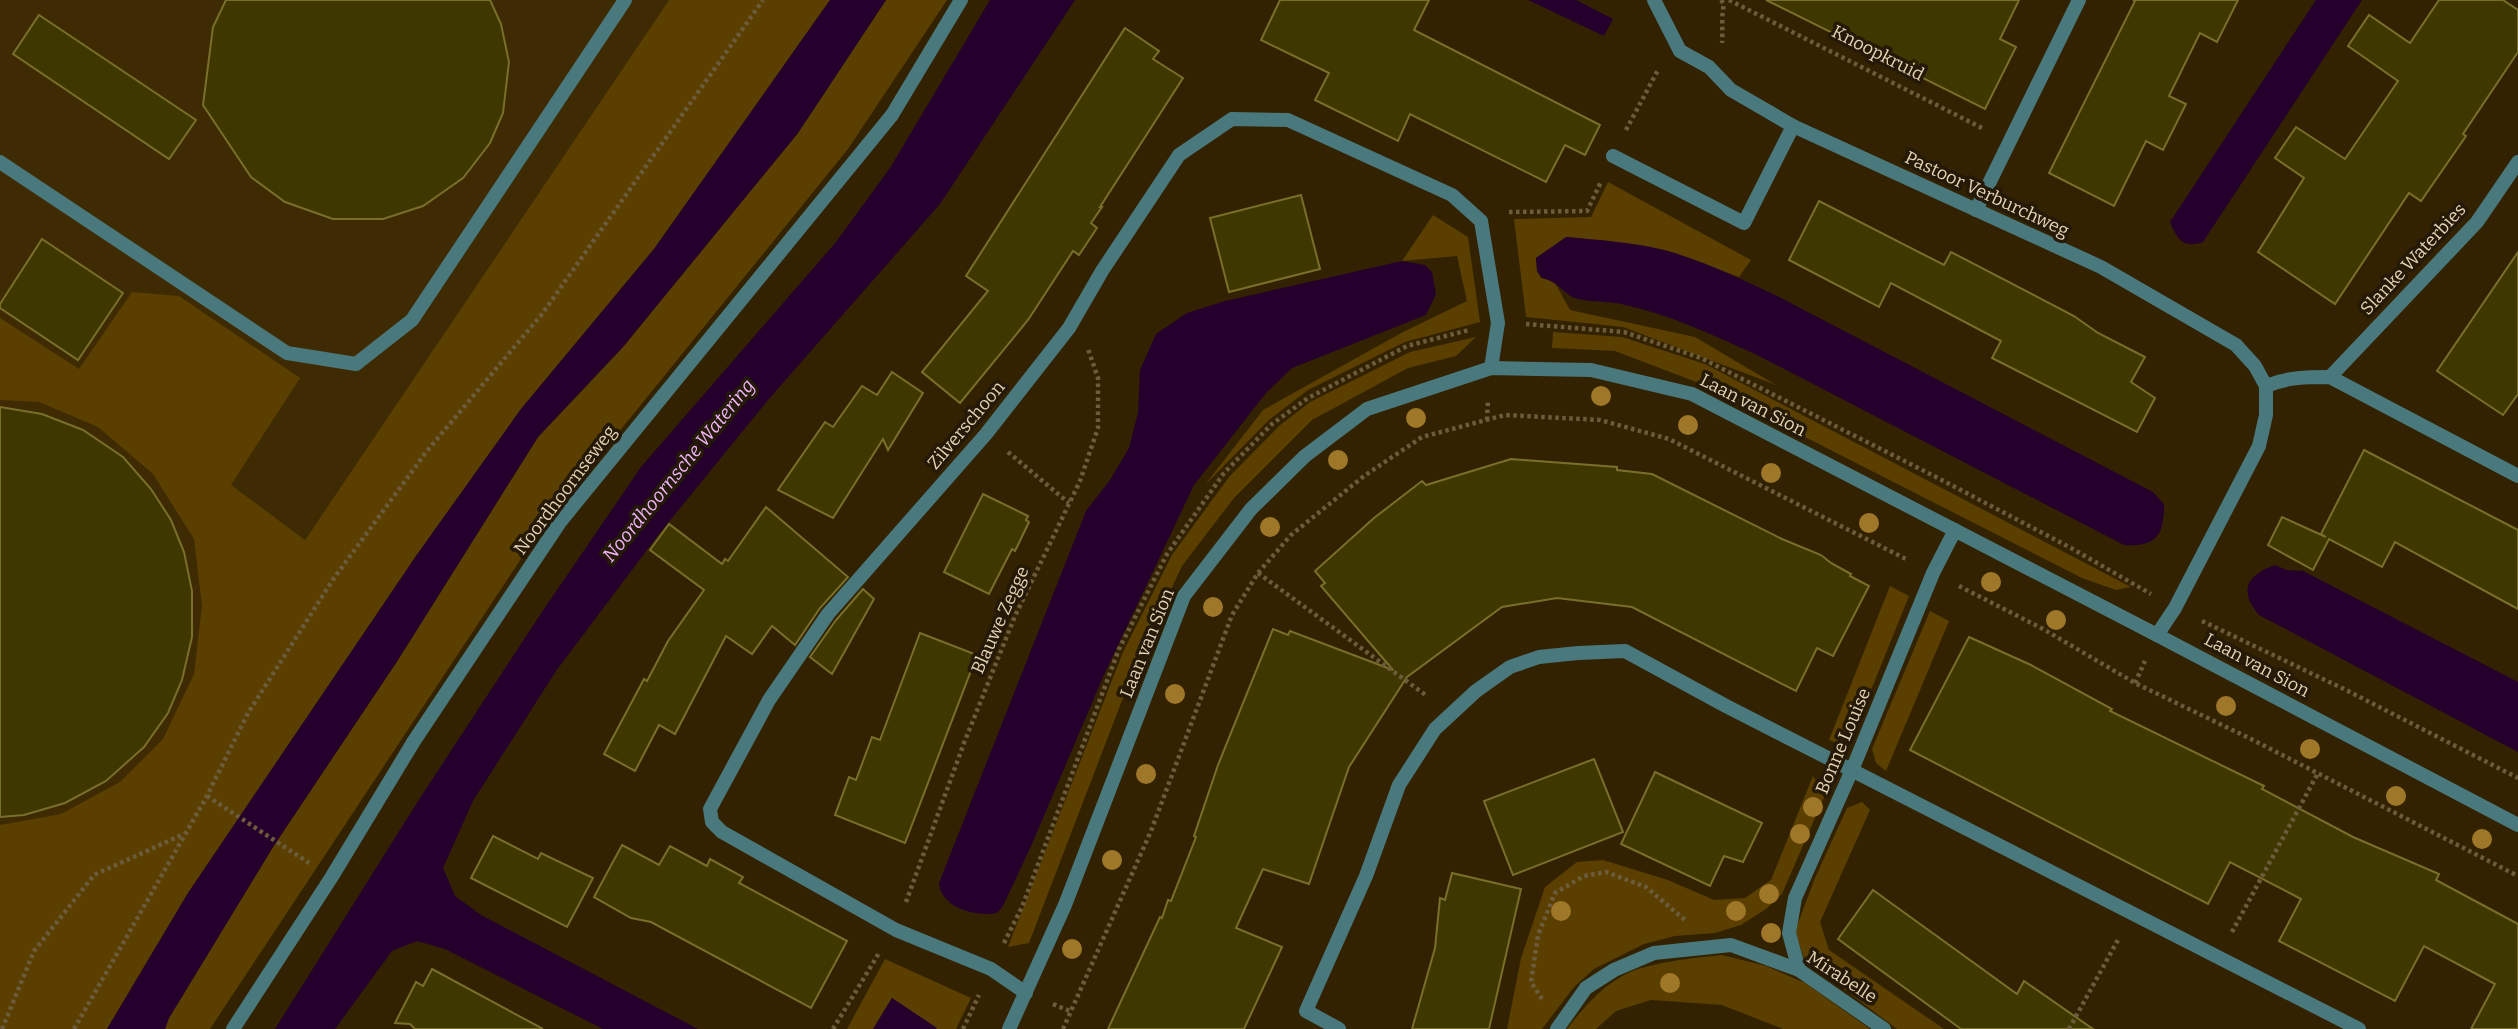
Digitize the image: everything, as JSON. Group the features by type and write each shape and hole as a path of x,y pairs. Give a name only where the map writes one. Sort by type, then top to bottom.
{"street":[{"path":"0,162 287,353 356,363 412,320 625,0"},
{"name":"Noordhoornseweg","path":"233,1029 331,878 414,741 560,522 891,115 961,0"},
{"name":"Pastoor Verburchweg","path":"1654,0 1680,51 1709,67 1731,90 1793,126 2101,267 2236,345 2255,366 2266,386"},
{"path":"1976,210 2080,0"},
{"name":"Zilverschoon","path":"1026,993 991,969 896,930 722,832 712,822 709,809 769,700 828,614 986,434 1069,328 1102,271 1179,155 1232,119 1288,120 1452,195 1481,221 1498,323 1491,368"},
{"path":"1613,156 1744,223 1793,126"},
{"name":"Slanke Waterbies","path":"2330,377 2477,222 2518,162"},
{"name":"Laan van Sion","path":"1009,1029 1065,905 1184,596 1251,509 1305,456 1367,409 1491,368 1591,370 1692,394 2518,825"},
{"path":"2157,635 2175,608 2259,446 2266,415 2266,386 2303,376 2330,377 2518,476"},
{"name":"Bonne Louise","path":"1799,970 1789,933 1795,898 1852,771 1933,573 1955,530"},
{"path":"1339,1029 1306,1012 1366,876 1399,785 1435,729 1476,691 1510,667 1539,657 1625,651 1852,771 2359,1029"},
{"name":"Mirabelle","path":"1558,1028 1586,988 1614,970 1654,953 1731,945 1799,970 1884,1029"}],"path":[{"path":"74,1029 207,796 248,713 334,578 427,452 542,314 763,0"},
{"path":"1709,67 1721,45 1723,32 1720,19 1724,4 1721,0"},
{"name":"Knoopkruid","path":"1729,0 2010,141"},
{"path":"963,1029 1022,906 1119,649 1167,554 1224,473 1272,424 1308,398 1407,346 1498,323 1556,325 1624,332 1700,358 1781,396 1973,496 2175,608 2346,690 2518,778"},
{"name":"Blauwe Zegge","path":"833,1029 868,969 896,930 964,743 1014,616 1080,481 1098,428 1098,378 1085,341 1069,328"},
{"path":"1063,1029 1151,831 1232,615 1258,573 1291,535 1364,476 1422,437 1505,415 1600,419 1669,439 2043,629 2135,682 2518,876"},
{"path":"986,434 1069,503"},
{"path":"1258,573 1451,713"},
{"path":"2218,958 2318,773"},
{"path":"207,796 306,861"},
{"path":"2,1029 34,951 94,875 185,834"},
{"path":"1558,1028 1531,982 1538,935 1555,893 1584,876 1606,872 1646,887 1685,919 1692,949"},
{"path":"2069,1029 2133,913"}],"shaded area":[{"path":"0,0 669,0 149,771 0,859"},
{"path":"669,0 830,0 654,249 521,409 416,556 188,893 107,1029 0,1029 0,825 61,814 120,782 163,739 194,674 202,606 194,539 153,474 98,427 39,402 0,400 0,318 79,369 132,292 179,296 300,378 231,485 305,540"},
{"path":"886,0 947,0 848,149 542,527 210,1029 165,1029 169,1018 273,847 398,660 538,437 623,347 798,133"},
{"path":"1608,182 1751,260 1739,277 1665,250 1567,237 1536,258 1537,271 1541,278 1554,281 1570,310 1695,337 1776,385 1623,327 1526,317 1514,219 1591,217"},
{"path":"1433,215 1468,237 1480,322 1405,342 1308,390 1269,420 1204,486 1263,410 1403,332 1467,301 1457,256 1402,261"},
{"path":"1553,332 1622,337 1705,364 2131,587 2116,590 2082,578 1699,383 1615,351 1552,348"},
{"path":"1476,337 1456,356 1408,368 1312,420 1234,498 1182,566 1136,664 1029,943 1008,947 1123,652 1172,555 1229,477 1279,426 1310,402 1410,352"},
{"path":"1890,586 1909,596 1853,735 1840,744 1829,740"},
{"path":"1930,611 1949,621 1886,771 1876,763 1872,749"},
{"path":"1813,776 1825,795 1782,894 1766,909 1741,925 1715,933 1675,936 1644,944 1594,969 1574,987 1542,1029 1507,1029 1521,958 1545,887 1577,862 1603,860 1668,880 1714,900 1745,898 1771,880"},
{"path":"1862,802 1870,810 1820,922 1829,950 1944,1029 1897,1029 1804,959 1795,931 1815,878 1847,808"},
{"path":"1722,955 1766,966 1805,983 1870,1029 1783,1029 1722,1005 1651,1000 1616,1011 1596,1029 1567,1029 1593,998 1626,974 1660,964"},
{"path":"885,959 971,998 956,1029 936,1029 892,998 873,1029 847,1029"}],"water":[{"path":"830,0 886,0 798,133 623,347 538,437 398,660 273,847 169,1018 165,1029 107,1029 188,893 416,556 521,409 654,249"},
{"name":"Noordhoornsche Watering","path":"990,0 1075,0 940,204 768,400 659,534 556,671 473,801 443,868 455,896 481,915 698,1029 603,1029 445,949 417,941 392,951 335,1029 275,1029 420,798 641,467 836,242 890,168"},
{"path":"1528,0 1576,0 1613,19 1604,36"},
{"path":"2316,0 2362,0 2203,242 2190,244 2182,241 2170,222"},
{"path":"1566,237 1628,243 1679,254 1781,298 2153,492 2164,504 2160,531 2156,537 2144,544 2124,545 1724,340 1639,308 1573,297 1542,278 1537,271 1536,258"},
{"path":"1402,261 1425,265 1432,272 1436,294 1426,315 1292,368 1266,393 1194,485 1103,677 1003,906 997,913 979,914 953,905 941,892 939,883 1086,511 1110,480 1129,448 1138,413 1140,370 1156,334 1187,313 1225,301"},
{"path":"2275,565 2287,570 2303,571 2518,682 2518,752 2259,615 2249,598 2249,584 2258,574"},
{"path":"892,998 937,1028 873,1029"}],"building":[{"path":"226,0 490,0 501,24 509,62 503,113 490,143 463,178 423,206 383,219 333,219 285,202 251,177 203,105 213,27"},
{"path":"1280,0 1429,0 1414,30 1600,125 1585,155 1565,145 1546,182 1410,114 1398,141 1315,100 1329,73 1261,40"},
{"path":"1766,0 2019,0 2000,39 2016,47 1985,109"},
{"path":"2133,0 2238,0 2217,42 2200,33 2169,96 2186,104 2163,150 2146,141 2114,206 2049,173 2135,1"},
{"path":"2439,0 2503,0 2518,10 2518,52 2463,134 2466,136 2421,201 2409,193 2335,304 2258,252 2304,178 2275,158 2296,127 2345,159 2398,81 2348,46 2369,15 2410,43"},
{"path":"39,15 196,120 169,159 13,54"},
{"path":"1125,28 1159,51 1153,59 1183,78 1100,207 1091,223 1097,228 1079,255 1073,251 1028,320 960,403 922,372 988,291 966,276"},
{"path":"1301,195 1320,269 1229,292 1210,218"},
{"path":"1819,201 1944,265 1951,252 2074,316 2098,333 2145,357 2131,382 2155,398 2137,432 1992,358 2001,341 1891,283 1879,307 1789,260"},
{"path":"42,239 123,293 78,360 0,308"},
{"path":"2518,252 2518,394 2503,415 2437,371"},
{"path":"892,372 923,393 888,450 883,439 833,518 778,490 825,422 833,427 862,386 877,395"},
{"path":"0,407 42,414 83,430 123,457 151,489 171,520 184,552 192,591 192,637 182,680 168,713 144,747 106,781 65,803 24,815 0,817"},
{"path":"2364,450 2518,530 2518,609 2395,542 2382,567 2329,539 2313,570 2268,545 2282,517 2326,537 2321,534"},
{"path":"1511,459 1617,467 1617,470 1652,474 1782,539 1821,555 1869,586 1833,656 1817,648 1796,691 1632,607 1557,598 1502,607 1407,677 1349,767 1309,884 1263,869 1236,928 1282,947 1244,1029 1108,1029 1160,917 1162,918 1168,900 1171,901 1196,837 1194,836 1218,765 1273,629 1288,635 1290,631 1393,670 1321,586 1325,583 1315,571 1374,518 1422,481 1426,485"},
{"path":"983,494 1028,516 1026,520 1029,522 989,594 944,572"},
{"path":"766,507 848,577 820,608 795,645 772,626 752,654 726,636 675,734 659,725 635,771 604,754 644,679 647,681 668,641 704,590 650,550 669,524 722,564 725,559 728,561"},
{"path":"863,589 874,599 832,674 810,657 836,620"},
{"path":"920,633 977,655 905,843 835,815 849,777 856,780 872,737 880,740"},
{"path":"1969,637 2031,665 2112,709 2110,711 2264,786 2262,789 2353,837 2439,874 2436,880 2518,924 2518,1029 2471,1029 2495,984 2424,946 2395,1001 2279,941 2301,899 2230,862 2208,904 1910,750"},
{"path":"1594,759 1623,832 1513,875 1484,801"},
{"path":"1655,772 1762,823 1743,862 1724,856 1710,886 1621,844"},
{"path":"493,836 538,859 541,853 593,878 567,927 471,878"},
{"path":"622,845 659,865 670,846 707,866 710,859 743,877 739,883 847,941 811,1008 651,922 631,918 594,897"},
{"path":"1452,873 1521,889 1489,1029 1412,1029 1435,948 1440,898 1445,900"},
{"path":"1873,890 2017,994 2024,981 2093,1029 1961,1029 1838,939"},
{"path":"432,969 543,1029 415,1029 410,1024 395,1023 416,982 423,986"}]}
